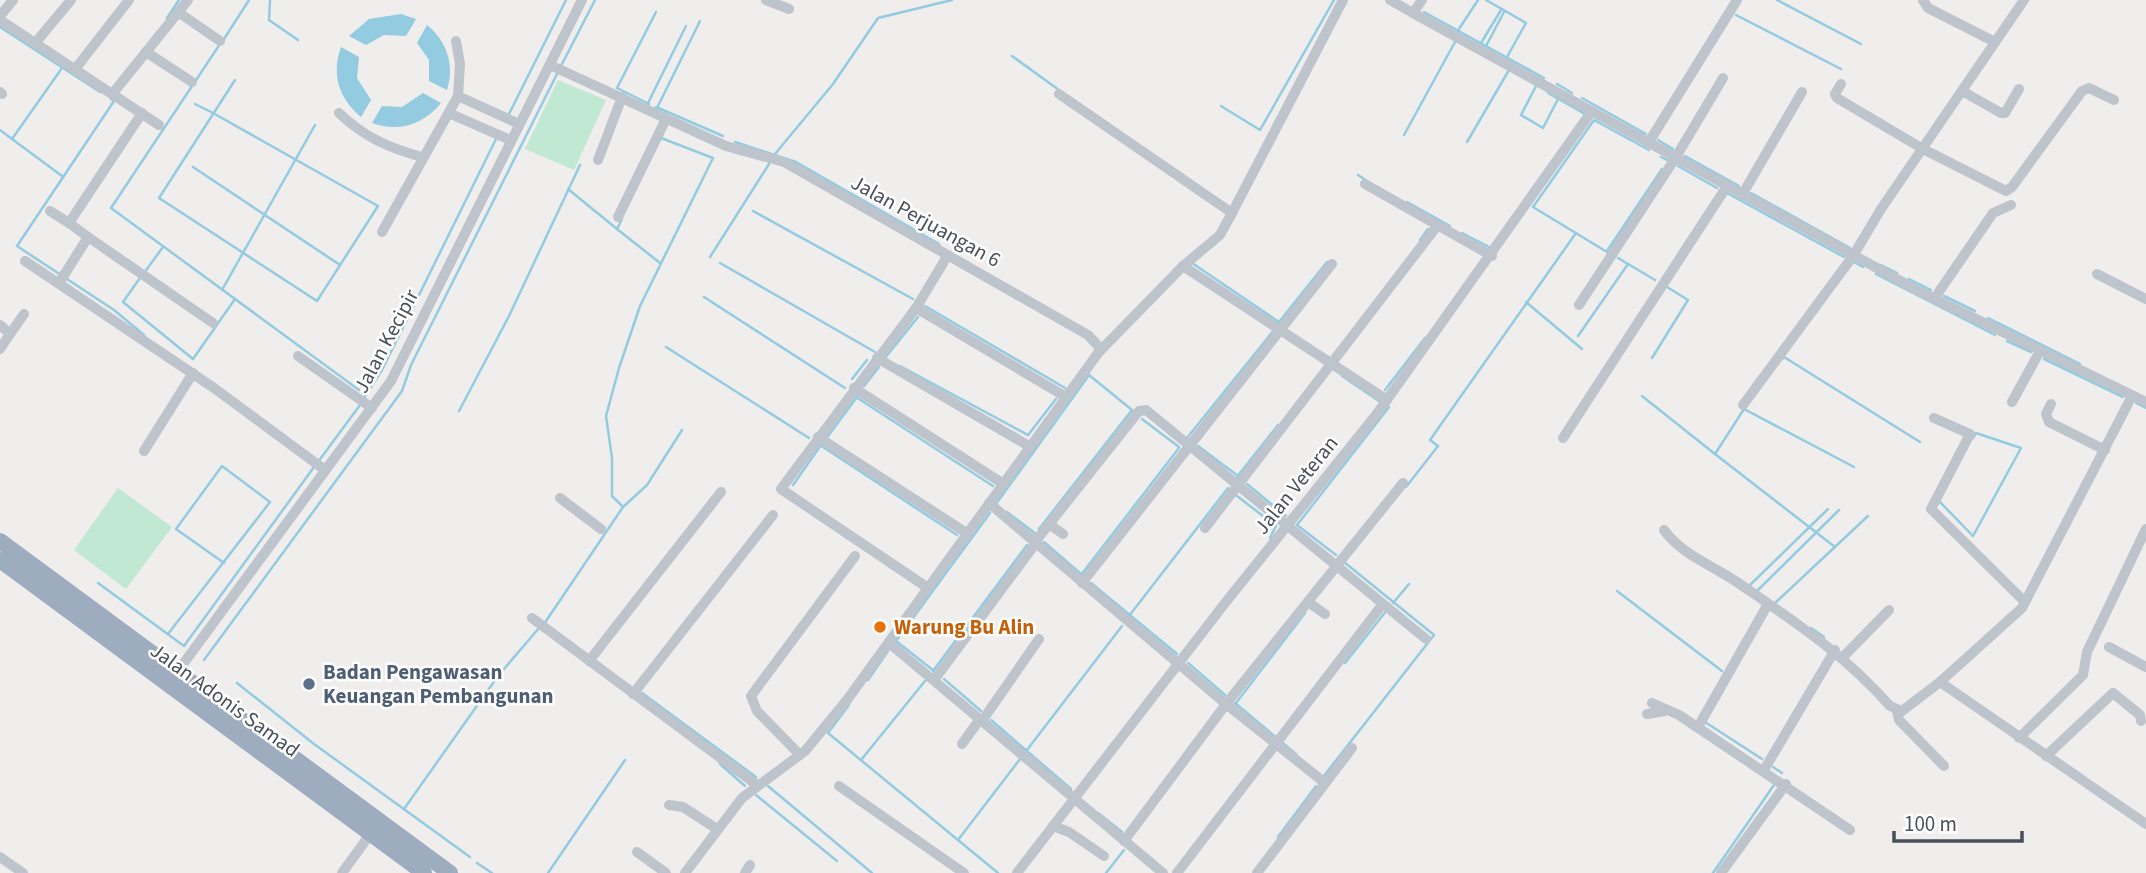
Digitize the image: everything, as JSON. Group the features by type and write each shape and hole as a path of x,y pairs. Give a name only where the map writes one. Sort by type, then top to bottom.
{"highway":[{"path":"0,541 9,560 178,671 450,873"},
{"name":"Jalan Adonis Samad","path":"9,560 424,873"}],"street":[{"path":"13,0 0,18 159,125"},
{"path":"36,43 71,0"},
{"path":"76,68 129,0"},
{"path":"113,93 188,0"},
{"name":"Jalan Kecipir","path":"178,671 365,403 391,381 510,140 557,69 582,0"},
{"path":"766,0 789,9"},
{"path":"685,873 717,829 757,785 800,755 847,700 1099,349 1183,266 1220,235 1343,0"},
{"path":"1390,0 1853,256 1934,299 2146,402"},
{"path":"1413,13 1422,0"},
{"path":"1649,142 1737,0"},
{"path":"1923,0 1928,8 1995,43"},
{"path":"1743,405 1853,256 2024,0"},
{"path":"178,12 220,41"},
{"path":"382,232 422,157 451,114 458,96 460,64 456,41"},
{"path":"146,52 192,82"},
{"name":"Jalan Perjuangan 6","path":"557,69 726,146 784,162 1088,335 1099,349"},
{"path":"1579,305 1676,157 1723,78"},
{"path":"1841,84 1835,94 1837,98 1923,149 2009,191 2082,91 2089,88 2114,100"},
{"path":"1962,91 2005,113 2019,89"},
{"path":"1742,195 1802,92"},
{"path":"1059,94 1232,213"},
{"path":"458,96 519,124"},
{"path":"598,160 622,97"},
{"name":"Jalan Veteran","path":"1017,873 1387,400 1492,256 1592,111"},
{"path":"69,223 142,113"},
{"path":"339,113 373,140 395,150 422,157"},
{"path":"451,114 510,140"},
{"path":"618,217 666,119"},
{"path":"1365,184 1492,256"},
{"path":"1563,438 1727,186"},
{"path":"1934,299 1993,213 2011,205"},
{"path":"50,211 213,323"},
{"path":"1205,528 1437,226"},
{"path":"62,278 88,237"},
{"path":"928,588 781,489 916,308 948,255"},
{"path":"25,261 62,278 322,468"},
{"path":"1082,583 1332,264"},
{"path":"1183,266 1387,400"},
{"path":"2097,274 2146,299"},
{"path":"916,308 1066,397"},
{"path":"0,349 24,314"},
{"path":"0,325 10,334"},
{"path":"2012,402 2040,351"},
{"path":"299,356 365,403"},
{"path":"877,358 1029,446"},
{"path":"144,451 193,373"},
{"path":"854,388 1002,484"},
{"path":"1897,711 1908,708 2016,615 2132,396"},
{"path":"2051,404 2046,414 2049,422 2105,450"},
{"path":"934,680 1049,524 1139,411 1146,410 1426,639"},
{"path":"1934,418 1970,434 1931,509 2025,602"},
{"path":"818,438 968,534"},
{"path":"1124,841 1226,704 1403,483"},
{"path":"589,661 721,492"},
{"path":"560,498 601,528"},
{"path":"989,503 1178,664 1325,783"},
{"path":"633,694 773,515"},
{"path":"1049,524 1063,534"},
{"path":"2019,738 2083,675 2087,652 2146,529"},
{"path":"1664,530 1681,549 1839,653 1897,711 1899,720 1944,766"},
{"path":"800,755 757,711 751,696 855,556"},
{"path":"1308,602 1325,614"},
{"path":"1698,727 1768,604"},
{"path":"1177,873 1382,605"},
{"path":"1764,769 1839,653 1889,610"},
{"path":"532,618 757,785"},
{"path":"962,744 1039,639"},
{"path":"889,643 1073,801 1163,873"},
{"path":"2109,647 2146,667"},
{"path":"1940,682 2146,824"},
{"path":"2046,756 2111,693 2138,712 2141,720"},
{"path":"1652,703 1698,727 1764,769 1850,830"},
{"path":"1647,714 1668,710"},
{"path":"1257,873 1352,748"},
{"path":"1721,873 1786,784"},
{"path":"839,786 964,873"},
{"path":"669,805 684,807 717,829"},
{"path":"1053,826 1069,832 1104,856"},
{"path":"342,873 372,833"},
{"path":"637,852 666,873"},
{"path":"0,857 23,873"}],"green space":[{"path":"558,80 606,100 574,170 525,149"},
{"path":"118,488 172,527 126,589 74,550"}],"water":[{"path":"401,14 416,19 406,36 384,35 366,45 349,36 369,19"},
{"path":"427,25 440,39 447,55 450,72 447,90 429,81 429,60 417,43"},
{"path":"341,47 359,57 357,78 371,100 361,117 347,102 339,85 337,67"},
{"path":"423,93 441,103 419,121 401,127 372,123 382,106 402,107"}],"waterway":[{"path":"167,18 179,0"},
{"path":"224,39 249,0"},
{"path":"270,0 269,20 298,40"},
{"path":"508,116 566,0"},
{"path":"561,66 595,0"},
{"path":"775,154 833,84 878,18 952,0"},
{"path":"1221,106 1260,130 1334,0"},
{"path":"1459,29 1478,0"},
{"path":"1486,0 1526,23 1507,57"},
{"path":"1777,0 1861,44"},
{"path":"1481,43 1501,10"},
{"path":"649,104 617,88 656,12"},
{"path":"1424,12 1544,78"},
{"path":"1486,46 1504,12"},
{"path":"1736,15 1841,69"},
{"path":"657,108 700,21"},
{"path":"648,103 686,26"},
{"path":"0,27 100,92"},
{"path":"1404,135 1455,42"},
{"path":"220,44 111,208 359,390"},
{"path":"1012,56 1059,90"},
{"path":"0,130 12,139 62,68"},
{"path":"1467,142 1509,70"},
{"path":"204,660 402,391 411,365 558,72"},
{"path":"195,104 213,113 378,206 317,301 159,198 235,80"},
{"path":"1557,84 1572,93"},
{"path":"1536,86 1521,115 1543,128 1558,99"},
{"path":"1548,93 1585,114"},
{"path":"1582,98 1646,134"},
{"path":"111,99 114,101 17,246 114,310 144,335"},
{"path":"656,107 723,136"},
{"path":"1607,252 1533,207 1594,120 1649,150"},
{"path":"222,290 315,125"},
{"path":"363,399 382,370 497,137"},
{"path":"544,624 623,507 612,496 612,458 606,416 640,306 713,158 661,138"},
{"path":"12,139 62,176"},
{"path":"1658,140 1673,149"},
{"path":"735,142 796,162 939,244"},
{"path":"1685,156 1739,186"},
{"path":"1661,157 1669,161"},
{"path":"710,257 769,164"},
{"path":"459,411 509,316 580,165"},
{"path":"1678,166 1717,188"},
{"path":"193,167 340,265"},
{"path":"1607,251 1662,169"},
{"path":"1358,175 1367,181"},
{"path":"568,189 617,229 622,219"},
{"path":"1727,193 1844,257"},
{"path":"1751,193 1850,248"},
{"path":"1407,202 1450,226"},
{"path":"753,211 913,299"},
{"path":"617,229 660,263"},
{"path":"1420,240 1428,229"},
{"path":"1462,233 1491,248"},
{"path":"1406,487 1438,446 1430,440 1576,233"},
{"path":"144,273 163,247"},
{"path":"1618,258 1655,280"},
{"path":"1279,322 1327,262"},
{"path":"1854,262 1863,267"},
{"path":"720,263 875,352"},
{"path":"1192,263 1279,322"},
{"path":"1578,336 1628,264"},
{"path":"1881,265 1897,273"},
{"path":"1876,274 1995,335"},
{"path":"140,278 123,302 193,359 235,299"},
{"path":"1909,279 1931,290"},
{"path":"1652,358 1688,300 1667,287"},
{"path":"1944,296 1975,311"},
{"path":"704,297 845,388"},
{"path":"1526,302 1582,349"},
{"path":"925,306 1065,388"},
{"path":"885,358 918,317"},
{"path":"1988,318 2080,364"},
{"path":"1187,438 1274,330"},
{"path":"1385,390 1425,338"},
{"path":"2007,341 2031,352"},
{"path":"666,347 809,438"},
{"path":"1782,359 1784,357 1920,442"},
{"path":"2044,359 2123,397"},
{"path":"852,379 867,360"},
{"path":"900,366 1028,435 1056,399"},
{"path":"864,386 879,367"},
{"path":"996,504 1089,375 1132,410"},
{"path":"1342,376 1379,401"},
{"path":"1642,396 1715,454"},
{"path":"856,397 993,486"},
{"path":"828,436 857,397"},
{"path":"2136,403 2146,408"},
{"path":"318,462 360,405"},
{"path":"1297,525 1389,407"},
{"path":"1835,547 1715,454 1744,409 1854,467"},
{"path":"1039,529 1132,410"},
{"path":"1142,419 1179,447"},
{"path":"1237,477 1278,425"},
{"path":"623,507 647,485 682,430"},
{"path":"1939,501 1973,536 2021,448 1976,433 1973,438"},
{"path":"820,445 957,535"},
{"path":"793,485 821,445"},
{"path":"1198,446 1238,476"},
{"path":"1081,575 1179,448"},
{"path":"168,634 270,502 222,466 176,529 224,563"},
{"path":"98,583 184,646 314,467"},
{"path":"1247,484 1286,516"},
{"path":"1129,616 1228,488"},
{"path":"1237,496 1276,526 1270,538"},
{"path":"1750,585 1828,509"},
{"path":"1757,591 1839,510"},
{"path":"1007,512 1036,534"},
{"path":"896,641 990,513"},
{"path":"1775,603 1868,516"},
{"path":"1297,525 1336,555"},
{"path":"1044,542 1081,574"},
{"path":"933,671 1027,545"},
{"path":"1323,777 1434,635 1344,562"},
{"path":"1091,583 1177,654"},
{"path":"1393,603 1409,584"},
{"path":"1617,591 1722,671"},
{"path":"1345,663 1387,610"},
{"path":"1236,703 1305,613"},
{"path":"958,840 1122,626"},
{"path":"404,809 498,676 539,628"},
{"path":"1811,628 1824,637"},
{"path":"896,641 934,671"},
{"path":"868,680 888,651"},
{"path":"1188,663 1225,695"},
{"path":"944,679 981,711"},
{"path":"861,760 925,681"},
{"path":"237,683 314,744 470,857"},
{"path":"642,693 756,777"},
{"path":"1235,703 1296,754"},
{"path":"849,705 828,733 998,873"},
{"path":"991,720 1071,789"},
{"path":"1705,722 1762,759"},
{"path":"548,873 625,760"},
{"path":"720,764 745,786"},
{"path":"1773,767 1782,773"},
{"path":"1713,873 1774,785"},
{"path":"768,786 872,873"},
{"path":"1278,837 1316,786"},
{"path":"756,795 837,861"},
{"path":"1098,813 1122,832"},
{"path":"1106,873 1124,850"},
{"path":"477,863 492,873"}],"place":[{"name":"Warung Bu Alin","path":"880,627"},
{"name":"Badan Pengawasan Keuangan Pembangunan","path":"309,684"}]}
